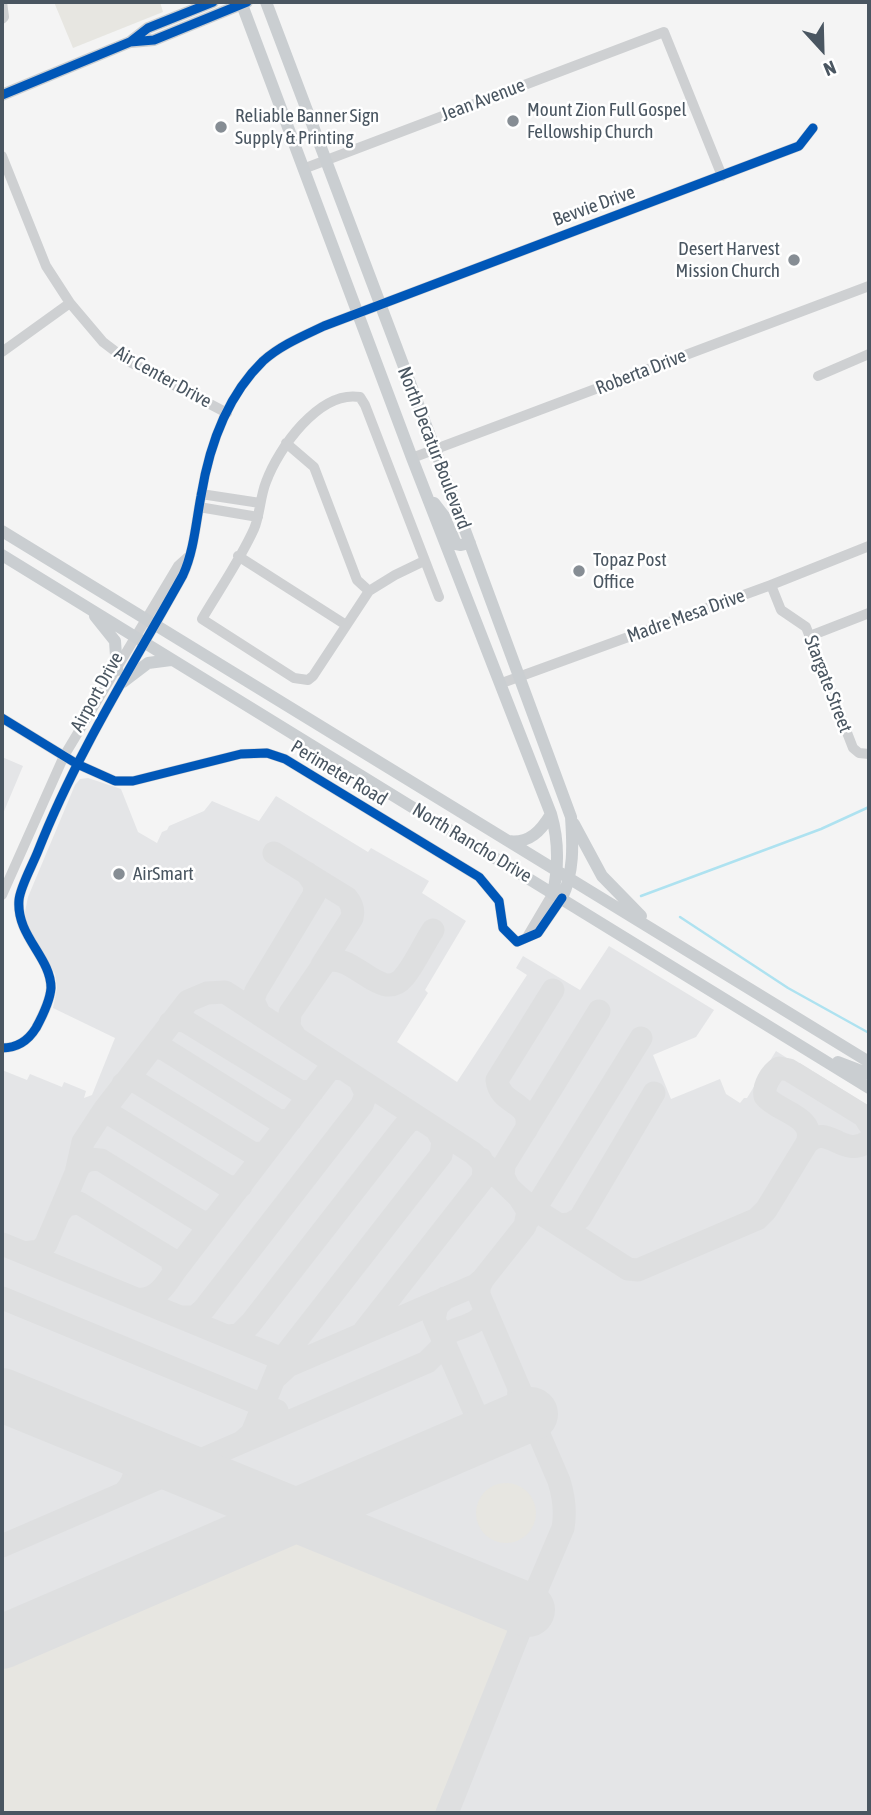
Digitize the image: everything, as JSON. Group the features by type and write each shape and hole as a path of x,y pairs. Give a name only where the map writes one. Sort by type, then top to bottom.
{"main road":[{"path":"131,42 148,27 213,2"},
{"name":"North Decatur Boulevard","path":"266,2 571,817 573,849 570,879 557,895"},
{"path":"2,95 131,42 154,40 243,3"},
{"name":"North Decatur Boulevard","path":"243,3 412,458 551,814 556,840 557,895"},
{"path":"424,488 444,516 456,544 470,542"},
{"name":"North Rancho Drive","path":"2,531 869,1062"},
{"name":"North Rancho Drive","path":"2,555 869,1088"},
{"path":"90,610 115,641 120,676 148,663 171,660"},
{"path":"509,841 520,843 535,835 551,814"},
{"path":"571,817 602,876 653,929"},
{"path":"818,1056 869,1074"}],"street":[{"path":"2,2 3,18"},
{"name":"Jean Avenue","path":"303,169 664,32 722,176"},
{"name":"Bevvie Drive","path":"379,304 799,145 813,128"},
{"name":"Air Center Drive","path":"2,156 46,266 70,303 103,342 128,362 227,413"},
{"name":"Roberta Drive","path":"412,458 869,286"},
{"path":"2,352 70,303"},
{"path":"140,641 183,575 213,440 236,396 263,361 293,340 379,304"},
{"path":"818,376 869,354"},
{"path":"424,561 369,591 313,677 301,680 283,671 202,619 254,529 260,502 276,458 304,423 326,406 342,398 360,397 439,597"},
{"path":"286,443 314,467 357,580 369,591"},
{"path":"201,494 260,502"},
{"path":"199,507 258,517"},
{"name":"Madre Mesa Drive","path":"502,683 869,547"},
{"path":"238,556 346,625"},
{"name":"Stargate Street","path":"771,585 782,610 806,627 853,748 864,754"},
{"path":"810,636 869,613"},
{"name":"Airport Drive","path":"2,1048 20,1045 32,1035 51,990 49,976 22,929 19,899 44,834 120,676 140,641"},
{"name":"Airport Drive","path":"2,895 64,756 120,676"},
{"name":"Perimeter Road","path":"2,718 77,764 115,781 133,781 242,754 267,753 285,759 479,877 499,901 503,928 517,942 538,933 557,895"}],"shaded area":[{"path":"2,757 23,766 2,816"},
{"path":"88,778 121,789 138,832 157,843 162,832 169,826 204,811 212,801 259,821 276,796 368,852 371,848 429,881 422,893 466,921 425,990 428,993 397,1042 457,1082 527,975 516,968 523,956 580,990 609,946 714,1010 696,1037 653,1055 671,1099 720,1079 726,1094 740,1103 747,1098 776,1051 869,1106 869,1813 2,1813 2,1070 27,1080 30,1074 62,1087 64,1082 86,1091 84,1098 92,1095 115,1038 53,1008 57,988 55,974 26,924 28,897 75,785 80,779"}],"sand":[{"path":"54,2 160,2 163,12 73,48"},
{"path":"506,1483 523,1488 531,1496 536,1513 531,1530 523,1538 506,1543 489,1538 481,1530 476,1513 481,1496 489,1488"},
{"path":"297,1531 502,1615 512,1629 512,1635 439,1813 2,1813 2,1659"}],"waterway":[{"path":"641,896 821,829 869,807"},
{"path":"680,917 788,988 869,1033"}],"taxiway":[{"path":"274,853 347,898 351,905 352,918 322,965"},
{"path":"260,1015 253,1000 256,991 314,895 315,885 307,873"},
{"path":"296,1038 289,1027 290,1013 325,962 335,960 346,963 376,981 386,985 395,984 408,972 433,930"},
{"path":"526,1130 525,1113 504,1095 497,1080 553,990"},
{"path":"24,1253 40,1251 46,1244 76,1173 83,1142 104,1110 188,1001 207,993 225,992 473,1153 519,1197 528,1211 525,1226 476,1285 288,1366 274,1379"},
{"path":"508,1186 503,1176 504,1165 599,1011"},
{"path":"170,1023 185,1021 301,1092 313,1091"},
{"path":"528,1220 641,1038"},
{"path":"150,1050 156,1047 164,1049 279,1121 291,1120"},
{"path":"175,1271 328,1071 334,1068 343,1069"},
{"path":"807,1143 809,1134 801,1120 765,1096 768,1080 779,1068 789,1070 864,1116 869,1124"},
{"path":"182,1317 195,1317 204,1309 362,1105 366,1094 359,1079"},
{"path":"123,1084 133,1080 254,1154 266,1152"},
{"path":"559,1225 570,1224 580,1218 654,1093"},
{"path":"100,1116 110,1114 229,1187 241,1186"},
{"path":"228,1336 239,1335 251,1323 402,1129 409,1121 419,1118"},
{"path":"243,1441 252,1433 282,1359 441,1155 443,1141 436,1129"},
{"path":"519,1197 628,1269 638,1270 757,1219 766,1210 807,1143 815,1138 822,1136 851,1146 859,1146 869,1141"},
{"path":"364,1331 483,1179 481,1159"},
{"path":"76,1173 86,1161 101,1160 200,1221 206,1223 215,1219"},
{"path":"60,1212 66,1205 79,1203 171,1259 175,1271 164,1287 155,1295 137,1299"},
{"path":"2,1244 282,1359 297,1361"},
{"path":"447,1813 563,1528 564,1516 559,1481 479,1295 483,1279"},
{"path":"2,1298 277,1411"},
{"path":"445,1298 437,1306 434,1319 476,1415 471,1434 453,1447"},
{"path":"2,1546 427,1362 442,1347 448,1333 476,1321 485,1308"},
{"path":"503,1426 518,1408 519,1388"},
{"path":"122,1444 131,1456 135,1468 133,1480 124,1493"}],"runway":[{"path":"2,1395 528,1610"},
{"path":"2,1642 531,1414"}],"cycle path":[{"path":"2,95 130,42 148,28 213,2"},
{"path":"130,42 154,40 247,2"},
{"path":"2,1048 17,1045 33,1033 45,1009 51,988 46,966 23,925 19,900 22,889 53,815 87,745 187,566 214,441 229,407 250,375 277,350 324,326 799,146 813,128"},
{"path":"2,718 77,764 115,781 133,781 241,754 267,753 285,759 479,877 499,901 503,928 517,942 538,933 562,898"}],"place":[{"name":"Mount Zion Full Gospel Fellowship Church","path":"513,121"},
{"name":"Reliable Banner Sign Supply & Printing","path":"221,127"},
{"name":"Desert Harvest Mission Church","path":"794,260"},
{"name":"Topaz Post Office","path":"579,571"},
{"name":"AirSmart","path":"119,874"}]}
